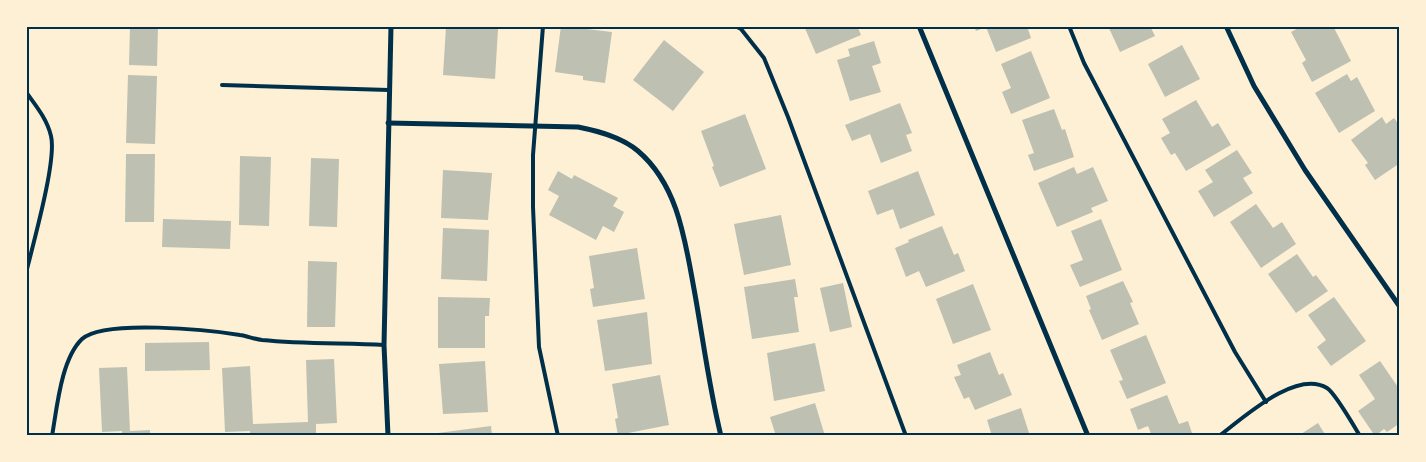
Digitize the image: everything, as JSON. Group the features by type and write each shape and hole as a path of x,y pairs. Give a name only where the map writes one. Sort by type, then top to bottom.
{"street":[{"path":"388,436 384,345 391,26"},
{"path":"919,26 1088,436"},
{"path":"1226,26 1254,86 1305,170 1400,307"},
{"path":"388,123 578,127 605,133 637,150 660,175 673,203 684,237 721,436"}],"lane":[{"path":"543,26 535,125 533,207 539,347 558,436"},
{"path":"735,26 741,29 764,58 788,116 906,436"},
{"path":"1068,26 1084,63 1230,344 1266,402"},
{"path":"222,85 389,90"},
{"path":"26,92 46,121 52,138 52,158 26,273"},
{"path":"52,436 62,384 72,351 84,338 96,333 131,328 188,328 240,335 260,340 384,345"},
{"path":"1220,436 1266,402 1289,388 1313,383 1328,389 1360,436"}],"building":[{"path":"130,26 158,26 157,66 129,65"},
{"path":"471,26 498,29 495,79 443,75 446,27 471,28"},
{"path":"561,26 612,32 605,83 583,80 583,76 555,72"},
{"path":"804,26 857,26 861,35 816,54"},
{"path":"974,26 1027,26 1031,38 996,52 986,27 976,31"},
{"path":"1108,26 1150,26 1155,36 1120,52"},
{"path":"1302,26 1333,26 1351,61 1312,82 1302,63 1306,60 1291,32"},
{"path":"664,40 704,72 673,111 633,80"},
{"path":"874,41 881,63 872,66 881,92 850,101 837,60 850,56 848,49"},
{"path":"1182,45 1200,79 1165,97 1148,64"},
{"path":"1031,51 1050,98 1011,114 1002,92 1011,88 1001,64"},
{"path":"1347,74 1351,81 1357,77 1375,111 1339,133 1315,93"},
{"path":"128,75 157,76 155,144 126,143"},
{"path":"1196,100 1212,127 1218,123 1231,145 1186,171 1175,153 1171,155 1161,138 1170,133 1162,119"},
{"path":"900,103 912,133 906,135 912,151 881,163 870,134 852,141 845,125"},
{"path":"1054,109 1062,130 1065,129 1074,157 1034,171 1028,155 1034,153 1022,120"},
{"path":"745,114 766,169 720,187 701,131"},
{"path":"1382,117 1386,124 1394,118 1400,126 1400,140 1397,142 1400,146 1400,163 1375,180 1365,165 1368,163 1351,140"},
{"path":"1237,150 1252,173 1243,178 1253,193 1214,217 1198,191 1213,182 1205,170"},
{"path":"126,154 155,154 154,222 125,222"},
{"path":"240,156 271,157 269,226 239,225"},
{"path":"311,158 339,159 337,227 309,226"},
{"path":"1074,167 1077,174 1093,167 1108,201 1091,208 1093,212 1057,227 1038,183"},
{"path":"443,170 492,173 488,220 441,218"},
{"path":"558,171 572,179 574,175 618,198 613,206 624,212 614,232 603,226 596,240 549,215 559,196 548,190"},
{"path":"918,171 935,215 900,229 893,209 877,215 868,191"},
{"path":"1256,204 1273,228 1282,222 1296,244 1261,268 1230,222"},
{"path":"781,215 791,265 744,275 734,224"},
{"path":"163,219 231,221 230,249 162,247"},
{"path":"1101,219 1122,270 1080,287 1070,265 1083,260 1071,231"},
{"path":"942,226 954,255 958,253 965,271 926,287 919,271 906,277 895,248 909,242 908,240"},
{"path":"443,228 489,230 487,281 441,279"},
{"path":"637,248 645,299 593,307 590,289 594,288 589,256"},
{"path":"1297,254 1313,277 1316,275 1328,291 1296,313 1268,274"},
{"path":"308,261 337,262 335,327 307,327"},
{"path":"795,279 798,297 794,297 799,332 752,339 744,287"},
{"path":"1123,281 1133,302 1130,303 1139,324 1102,340 1089,310 1091,309 1086,296"},
{"path":"843,283 852,327 830,332 820,288"},
{"path":"973,284 991,330 953,344 936,299"},
{"path":"438,297 490,298 489,316 485,316 485,348 438,348"},
{"path":"1334,297 1366,341 1331,366 1317,347 1326,340 1308,315"},
{"path":"647,312 652,364 605,371 597,320"},
{"path":"1146,335 1166,383 1127,399 1119,381 1123,380 1110,350"},
{"path":"209,342 210,370 145,371 145,343"},
{"path":"815,343 825,391 774,401 767,353"},
{"path":"990,352 999,375 1003,373 1012,395 975,410 969,397 964,399 954,377 961,375 957,365"},
{"path":"334,359 337,423 316,424 316,436 250,436 250,431 225,432 222,368 250,366 253,424 308,422 306,360"},
{"path":"485,361 488,412 443,414 439,364"},
{"path":"1380,361 1400,390 1400,418 1398,419 1400,423 1387,432 1384,429 1375,436 1358,411 1375,399 1359,375"},
{"path":"127,367 130,431 150,430 150,436 122,436 122,431 102,432 99,368"},
{"path":"660,375 669,425 618,435 615,419 618,418 612,384"},
{"path":"1167,395 1179,424 1188,421 1193,436 1152,436 1148,426 1138,430 1130,409"},
{"path":"815,403 825,436 776,436 770,417"},
{"path":"1021,408 1030,436 992,436 987,420"},
{"path":"1318,423 1326,436 1298,436"},
{"path":"491,426 492,436 438,436 438,433"}]}
